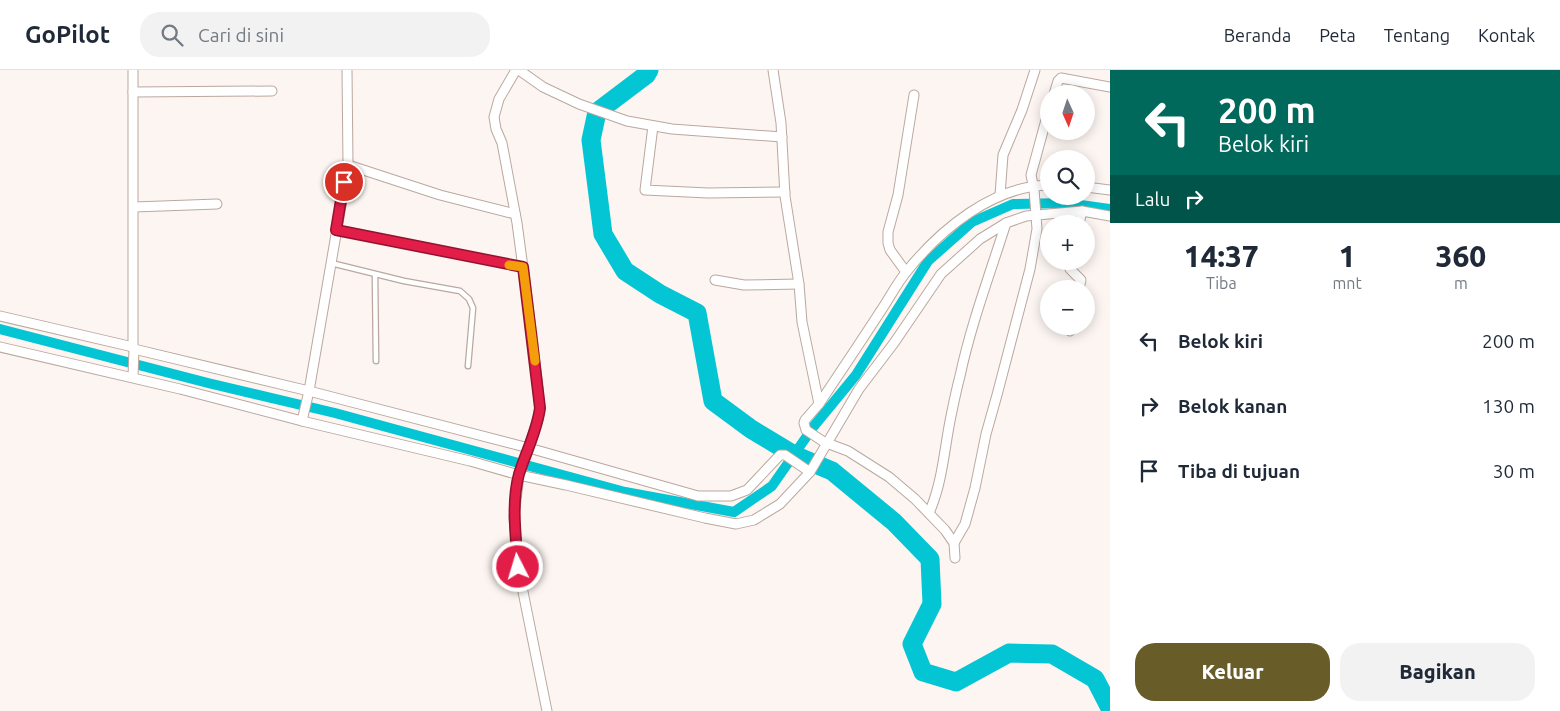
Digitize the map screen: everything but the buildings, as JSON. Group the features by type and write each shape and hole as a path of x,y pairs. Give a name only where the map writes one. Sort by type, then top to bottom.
{"street":[{"path":"133,70 133,374"},
{"path":"302,419 348,164 347,70"},
{"path":"547,711 518,567 514,517 520,473 540,408 515,214 502,143 496,129 494,117 499,99 518,70 543,87 591,109 614,116 654,126 711,133 782,137"},
{"path":"773,70 782,137 785,192 791,242 799,284 802,322 819,404"},
{"path":"1000,195 1002,155 1022,110 1035,70"},
{"path":"1062,74 1110,87"},
{"path":"133,92 272,91"},
{"path":"906,272 890,250 888,232 898,195 914,95"},
{"path":"654,126 645,190 708,194 785,192"},
{"path":"954,543 965,524 986,434 998,395 1030,269 1037,228 1031,175 1041,140"},
{"path":"348,164 440,195 515,214"},
{"path":"955,558 954,543 945,530 889,477 848,451 825,445 806,430 804,423 819,404 906,272 924,251 976,208 1000,195 1040,186"},
{"path":"1095,188 1110,190"},
{"path":"134,207 217,204"},
{"path":"0,347 133,374 470,461 736,524 754,520 780,504 812,470 859,388 894,343 941,274 980,239 1006,223 1036,212 1082,212 1110,216"},
{"path":"929,513 945,458 950,421 960,373 1006,223"},
{"path":"1071,270 1080,280"},
{"path":"715,280 744,285 799,284"},
{"path":"0,316 308,393 698,496 731,496 747,490 780,455 785,455 800,466 812,470"}],"lane":[{"path":"336,230 523,267"},
{"path":"331,263 427,286 460,291 469,299 473,308 468,366"},
{"path":"375,274 376,361"}],"waterway":[{"path":"649,70 646,75 597,112 591,140 603,234 625,271 660,294 697,313 713,401 751,429 794,455 832,471 894,522 930,559 932,604 912,644 923,672 956,682 1009,653 1052,654 1095,679 1110,708"},
{"path":"0,329 208,383 335,413 625,492 734,512 772,486 814,426 856,375 928,261 972,222 1013,204 1066,203 1110,209"}],"slow traffic":[{"path":"509,265 523,267 535,361"}],"route":[{"path":"344,182 336,230 523,267 540,408 519,475 514,517 518,567"}]}
